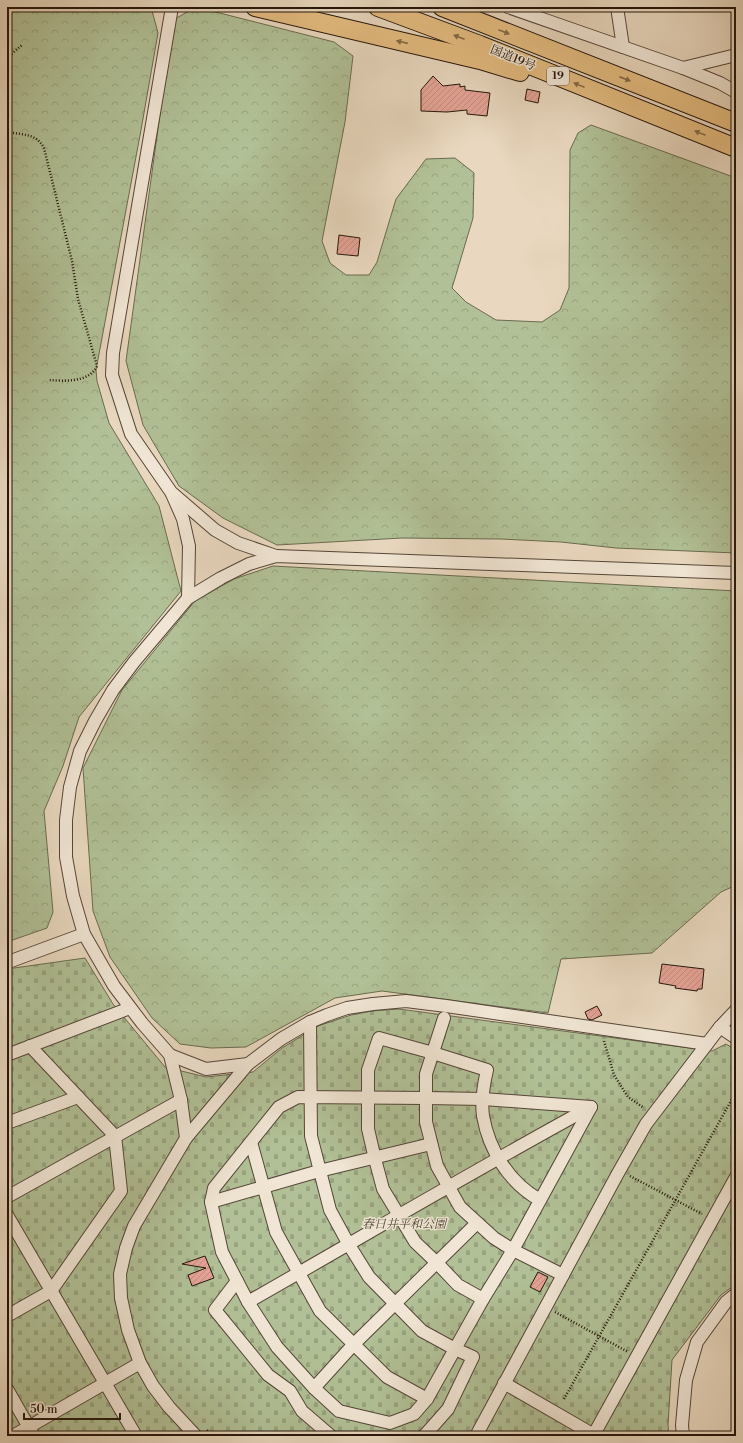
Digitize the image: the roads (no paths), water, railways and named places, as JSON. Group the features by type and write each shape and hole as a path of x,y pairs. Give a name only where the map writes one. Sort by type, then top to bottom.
{"highway":[{"path":"255,7 472,58 524,73 549,73"},
{"name":"国道19号","path":"378,7 480,45 736,148"},
{"name":"国道19号","path":"442,7 736,123"}],"street":[{"path":"172,7 113,353 112,375 131,434 171,492 183,518 189,546 188,598"},
{"path":"508,7 683,68 720,83 736,92"},
{"path":"616,7 623,47"},
{"path":"683,68 736,55"},
{"path":"171,492 215,530 238,543 276,556 736,573"},
{"path":"186,1138 181,1100 170,1055 130,1008 114,986 84,934 73,896 66,857 66,820 70,787 80,750 113,690 134,662 188,598 221,578 249,564 276,556"},
{"path":"7,961 11,961 84,934"},
{"path":"196,1436 177,1416 153,1386 140,1363 128,1330 121,1298 120,1274 126,1248 134,1226 186,1138 248,1064 281,1039 310,1022 327,1015 347,1008 406,1001 706,1044"},
{"path":"7,1055 130,1008"},
{"path":"476,1436 562,1275 646,1124 706,1044 736,1010"},
{"path":"444,1018 426,1074 426,1122 436,1166 460,1207 494,1238 513,1250 562,1275"},
{"path":"310,1022 311,1136 330,1210 348,1245 369,1277 395,1304 422,1331 473,1357 448,1409 423,1436"},
{"path":"720,1027 736,1038"},
{"path":"483,1299 458,1286 415,1242 383,1188 368,1129 368,1070 379,1038 487,1070 484,1084 483,1114 490,1142 506,1171 529,1194 540,1200"},
{"path":"7,1316 51,1291 121,1191 115,1136 30,1046"},
{"path":"170,1055 206,1069 248,1064"},
{"path":"7,1123 78,1097"},
{"path":"298,1097 426,1098 591,1107 513,1250 483,1299 427,1399 414,1414 390,1423 339,1411 314,1388 277,1347 248,1302 222,1252 211,1202 214,1188 279,1107 298,1097"},
{"path":"7,1197 181,1100"},
{"path":"248,1302 400,1216 498,1158 591,1107"},
{"path":"251,1142 276,1232 320,1311 387,1377 427,1399"},
{"path":"211,1202 264,1186 431,1144"},
{"path":"504,1382 594,1435 736,1176"},
{"path":"7,1215 136,1436"},
{"path":"314,1388 353,1345 477,1223"},
{"path":"237,1281 215,1310 268,1376 290,1391 302,1411 331,1436"},
{"path":"683,1436 682,1425 686,1380 697,1342 726,1302 736,1294"},
{"path":"13,1436 31,1432 105,1383 140,1363"},
{"path":"7,1389 31,1432"}],"park label":[{"name":"春日井平和公園","path":"404,1224"}]}
